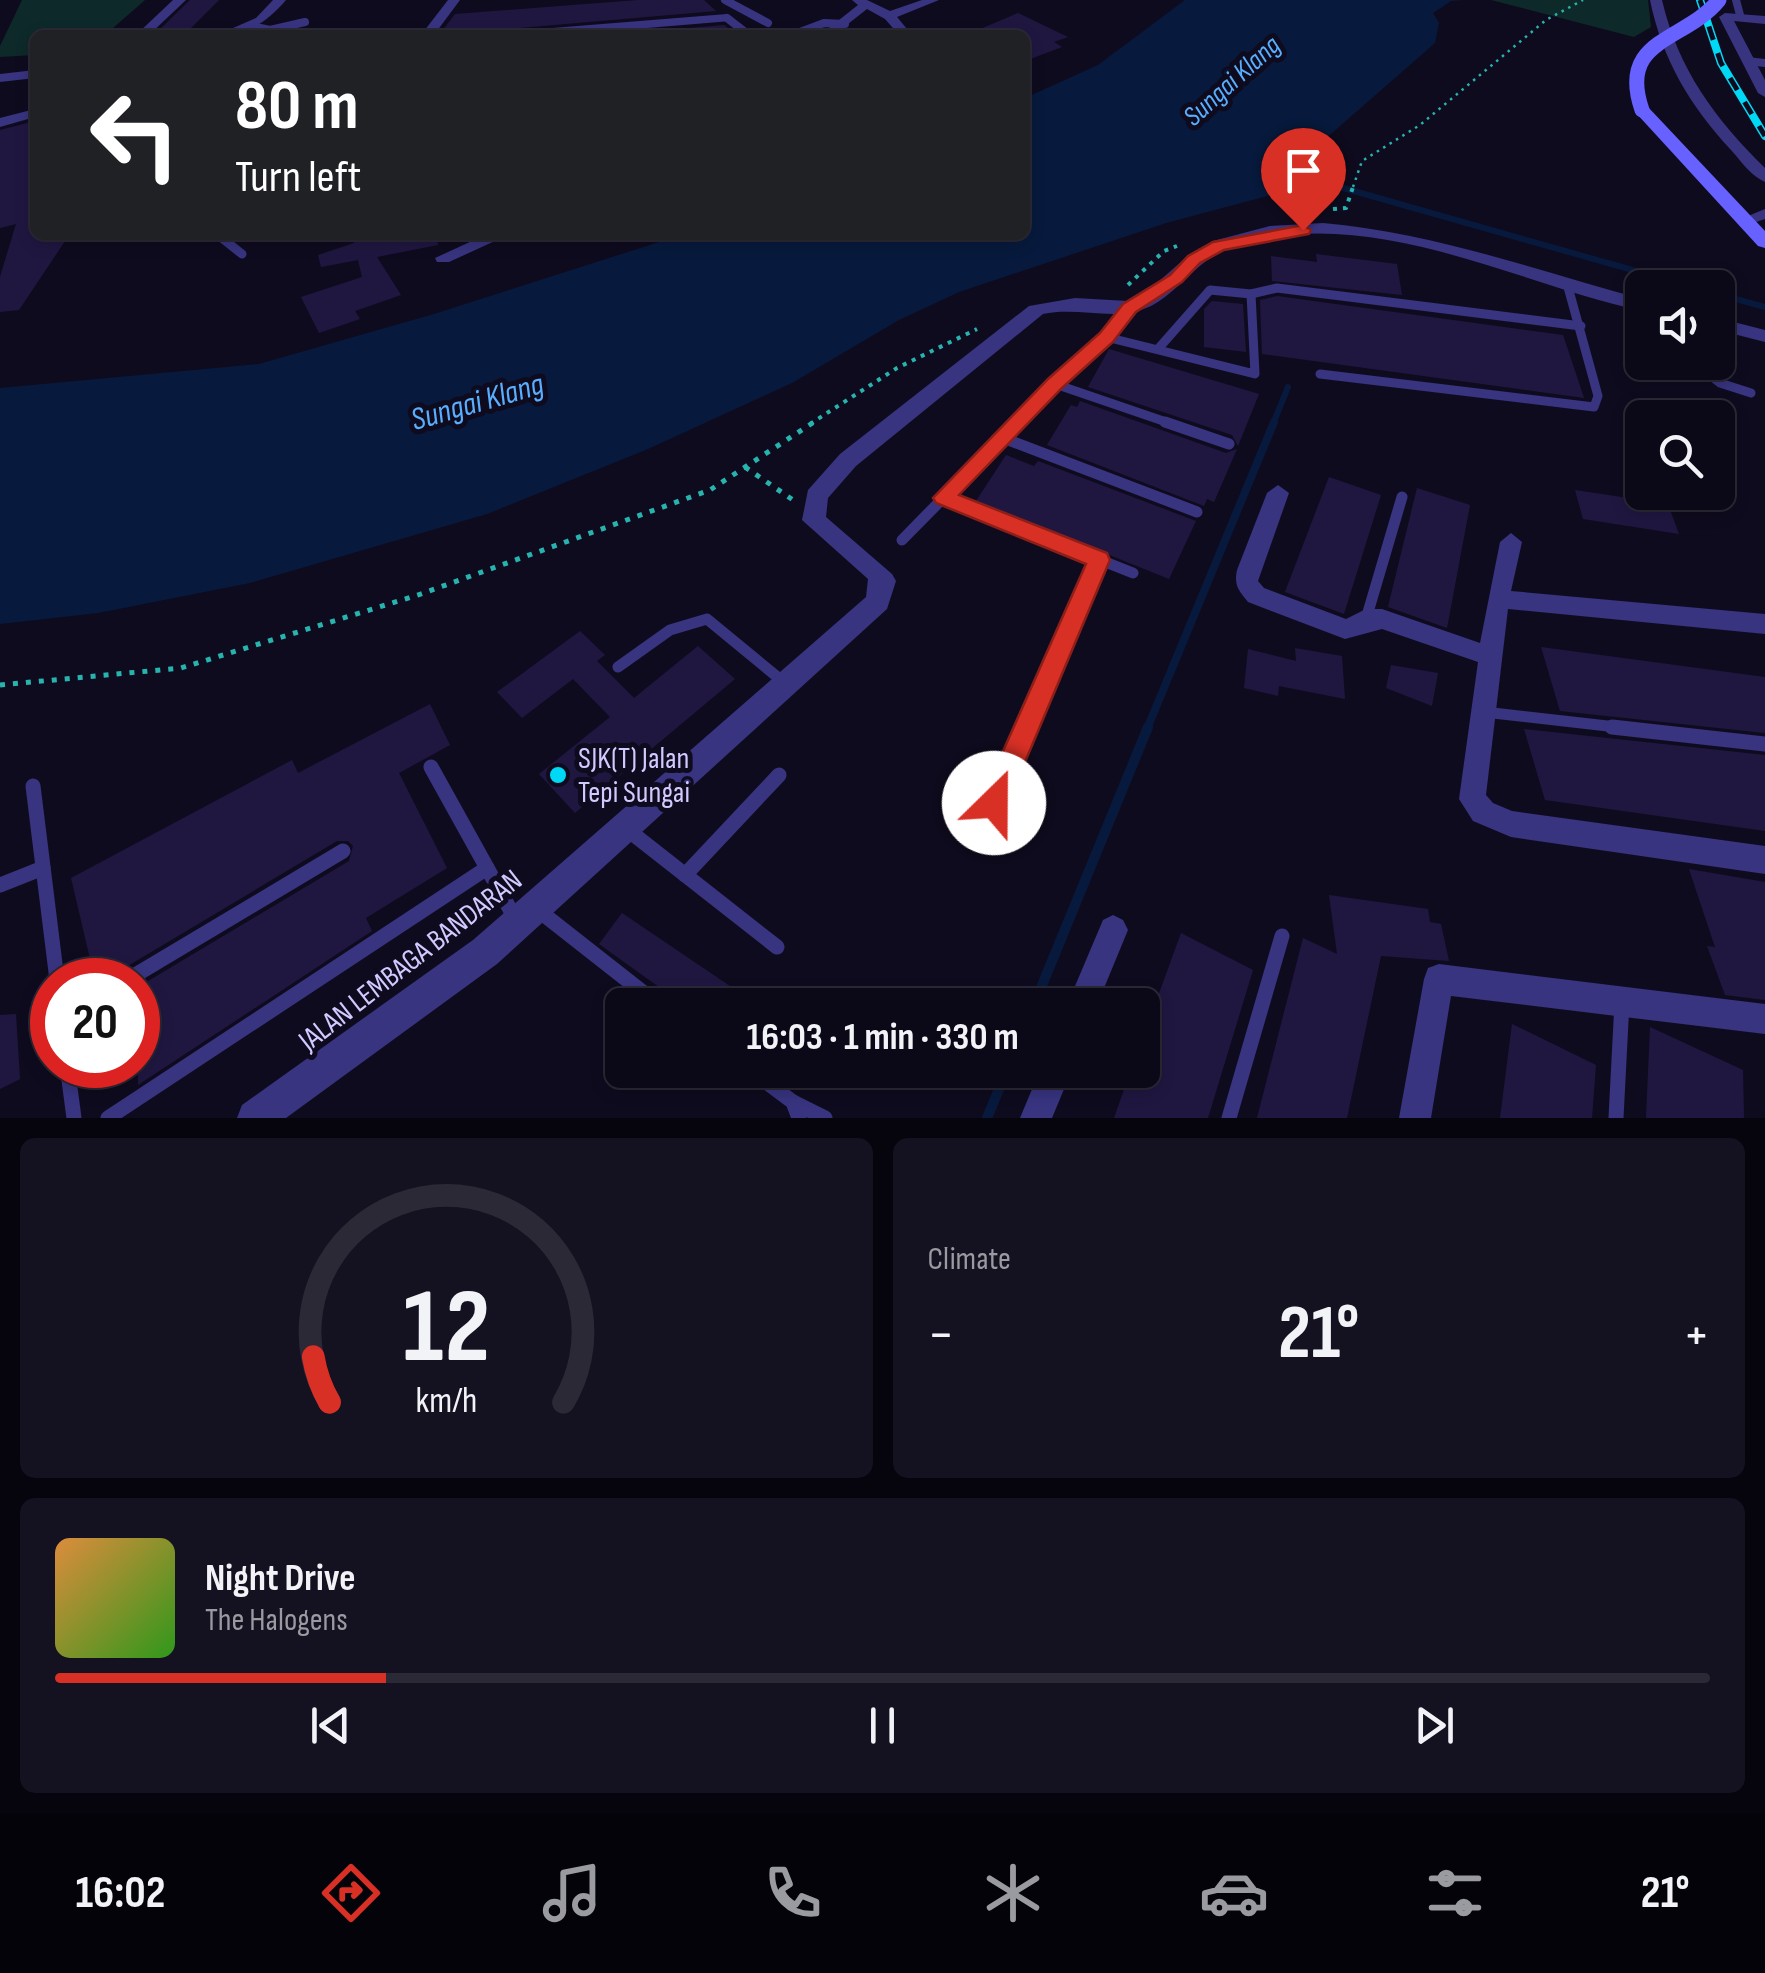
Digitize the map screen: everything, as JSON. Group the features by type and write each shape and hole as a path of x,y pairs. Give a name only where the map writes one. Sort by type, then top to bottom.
{"main road":[{"path":"1719,0 1710,11 1639,60 1632,80 1642,110 1765,242"}],"street":[{"path":"147,30 180,0"},
{"path":"238,30 267,15 280,0"},
{"path":"889,16 933,0"},
{"path":"1656,0 1660,20 1698,106 1765,177"},
{"path":"432,30 458,1"},
{"path":"834,30 862,2 889,16 902,30"},
{"path":"1765,20 1724,17 1765,93"},
{"path":"668,29 726,18"},
{"path":"0,78 30,75"},
{"path":"0,123 30,114"},
{"path":"1744,221 1765,214"},
{"path":"812,513 816,496 848,460 1036,310 1058,304 1125,300 1219,246 1303,230 1355,229 1404,237 1625,301"},
{"path":"444,258 488,240"},
{"path":"1735,328 1765,336"},
{"path":"1278,493 1248,570 1246,583 1251,591 1345,629 1357,627 1366,619 1382,619 1491,657"},
{"name":"JALAN LEMBAGA BANDARAN","path":"255,1118 291,1107 485,952 878,602 882,590 877,572 814,520 812,513"},
{"path":"1512,542 1498,599 1472,799 1483,812 1511,824 1765,860"},
{"path":"1498,599 1765,624"},
{"path":"1089,988 1113,930"},
{"path":"1415,1118 1439,979 1765,1020"},
{"path":"1036,1118 1048,1088"}],"lane":[{"path":"725,0 768,23"},
{"path":"736,6 751,0"},
{"path":"1736,0 1740,16"},
{"path":"726,18 742,30"},
{"path":"250,26 254,30 270,30 304,22"},
{"path":"804,30 824,22 844,24"},
{"path":"1746,60 1765,63"},
{"path":"224,240 242,254"},
{"path":"1320,374 1594,408 1598,396 1568,287"},
{"path":"1158,349 1210,290 1251,294 1276,288 1581,326"},
{"path":"1106,338 1255,374 1251,294"},
{"path":"902,540 1055,384 1106,338 1125,300"},
{"path":"1716,380 1751,393"},
{"path":"1055,384 1229,444"},
{"path":"1002,438 1196,512"},
{"path":"1366,619 1402,497"},
{"path":"944,498 1133,573"},
{"path":"994,803 1099,560"},
{"path":"618,666 657,635 683,622 707,619 786,684"},
{"path":"1484,712 1765,744"},
{"path":"431,767 487,868 526,915 634,988"},
{"path":"685,875 779,775"},
{"path":"34,786 54,958"},
{"path":"624,828 777,947"},
{"path":"160,960 343,851"},
{"path":"0,885 44,868"},
{"path":"108,1118 487,868"},
{"path":"1229,1118 1282,936"},
{"path":"1616,1118 1622,1002"},
{"path":"71,1088 74,1118"},
{"path":"771,1088 796,1110 825,1118"}],"path":[{"path":"1326,210 1346,208 1362,161 1420,125 1546,20 1583,0"},
{"path":"1125,300 1164,251 1181,245"},
{"path":"0,685 181,668 418,595 710,490 896,368 986,324"},
{"path":"745,467 812,513"}],"green space":[{"path":"22,0 145,0 111,30 30,30 30,55 0,57 0,46"},
{"path":"1491,0 1648,0 1651,27 1634,37"}],"water":[{"name":"Sungai Klang","path":"1185,0 1464,0 1451,1 1433,13 1439,23 1435,43 1324,140 1320,154 1304,177 1271,195 1166,223 959,292 899,320 792,383 648,449 487,514 250,583 98,613 0,624 0,388 259,364 434,314 665,240 1030,240 1030,96 1098,65"}],"building":[{"path":"190,0 219,0 189,30 159,30"},
{"path":"638,0 704,0 716,11 497,30 443,30 455,14"},
{"path":"1018,13 1068,37 1054,42 1062,47 1030,59 1030,30 978,30"},
{"path":"724,25 730,30 666,30"},
{"path":"30,122 30,240 66,240 19,310 0,312 0,277 16,224 0,228 0,130"},
{"path":"354,240 438,240 438,245 377,257 401,295 355,311 360,319 319,333 301,297 362,277 358,260 321,267 318,255"},
{"path":"1316,254 1397,264 1402,295 1272,281 1271,256 1317,262"},
{"path":"1277,296 1563,335 1584,398 1262,354 1260,300"},
{"path":"1212,301 1243,304 1246,352 1204,347 1204,309"},
{"path":"1109,349 1259,394 1238,446 1232,435 1088,387"},
{"path":"1080,401 1226,453 1237,449 1214,502 1207,499 1204,506 1047,445 1071,405 1077,407"},
{"path":"1006,455 1034,466 1038,461 1196,521 1169,579 976,501"},
{"path":"1329,477 1381,495 1344,614 1285,592"},
{"path":"1417,488 1470,505 1447,628 1388,607"},
{"path":"1575,490 1625,498 1625,510 1670,510 1679,534 1583,519"},
{"path":"580,631 605,655 597,661 634,698 698,646 735,679 575,813 539,774 610,717 573,679 522,718 497,692"},
{"path":"1541,647 1765,677 1765,733 1560,711"},
{"path":"1295,648 1342,656 1345,699 1279,686 1278,696 1244,688 1248,649 1296,661"},
{"path":"1391,665 1438,673 1432,706 1386,688"},
{"path":"430,704 450,745 399,773 447,868 366,918 372,931 160,1071 160,974 349,861 353,846 348,841 337,841 141,958 90,958 71,878 292,760 298,773"},
{"path":"1524,729 1765,755 1765,831 1545,800"},
{"path":"1689,869 1765,882 1765,1000 1725,995 1707,946 1715,947"},
{"path":"1329,895 1428,909 1430,922 1441,924 1449,961 1381,956 1347,1118 1257,1118 1303,938 1337,954"},
{"path":"622,913 733,988 660,988 599,944"},
{"path":"1181,933 1253,970 1208,1118 1114,1118 1125,1088 1160,1088 1160,991"},
{"path":"16,1014 20,1079 0,1089 0,1015"},
{"path":"1512,1024 1596,1065 1592,1118 1500,1118"},
{"path":"1650,1027 1743,1070 1744,1118 1646,1118"}],"waterway":[{"path":"1296,175 1338,187"},
{"path":"1329,184 1632,270"},
{"path":"1735,299 1765,307"},
{"path":"1273,424 1288,387"},
{"path":"1147,729 1274,422"},
{"path":"1041,988 1148,727"},
{"path":"987,1118 1000,1088"}],"railway":[{"path":"1700,0 1721,63 1765,136"}],"place":[{"name":"SJK(T) Jalan Tepi Sungai","path":"558,775"}],"route":[{"path":"994,803 1099,560 944,498 1055,384 1106,338 1130,308 1176,278 1194,260 1219,246 1250,237 1303,230"}]}
